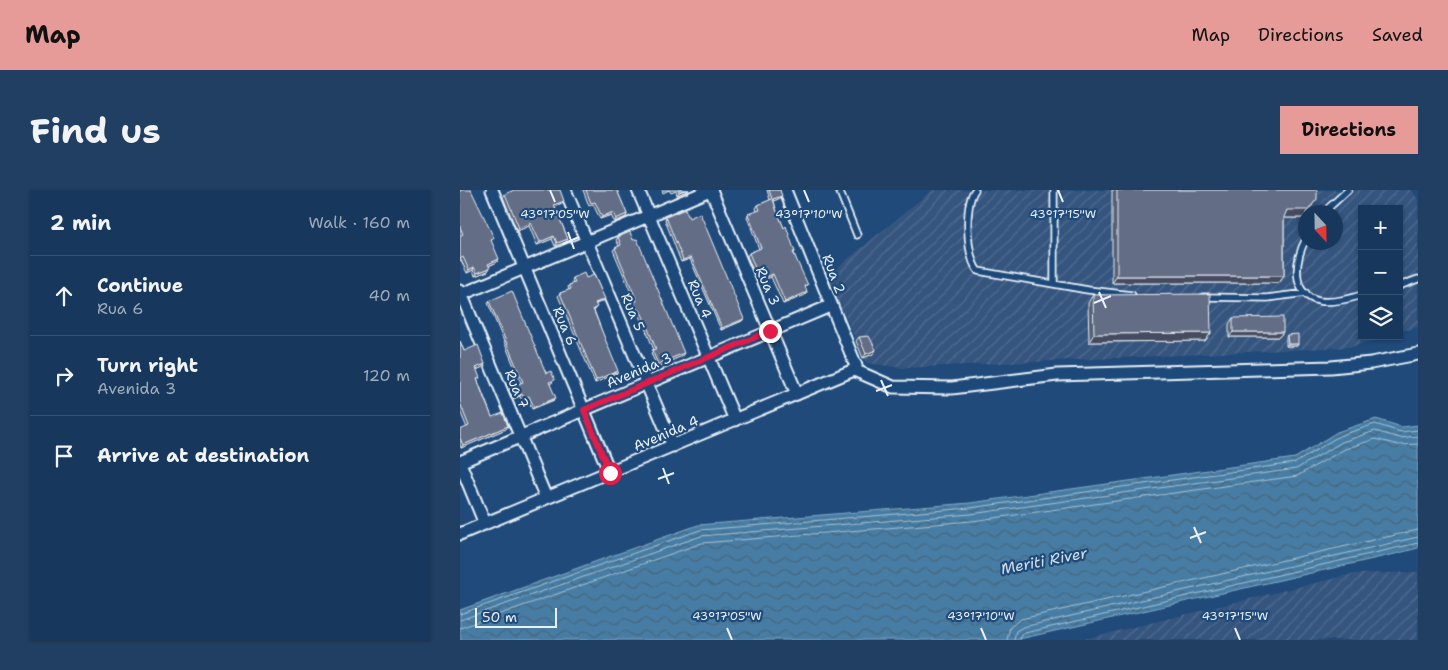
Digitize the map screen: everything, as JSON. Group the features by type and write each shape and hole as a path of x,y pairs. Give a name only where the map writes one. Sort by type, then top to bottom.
{"street":[{"name":"Rua 6","path":"492,190 610,473"},
{"name":"Rua 5","path":"565,190 673,446"},
{"name":"Rua 4","path":"638,190 735,420"},
{"path":"460,293 711,190"},
{"name":"Rua 3","path":"711,190 797,394"},
{"name":"Rua 2","path":"785,190 855,370"},
{"name":"Rua 7","path":"460,293 546,498"},
{"name":"Avenida 3","path":"460,462 830,306"},
{"path":"855,370 893,386 952,388 1057,375 1331,366 1371,363 1418,354"},
{"name":"Avenida 4","path":"460,534 855,370"},
{"path":"460,462 485,524"}],"lane":[{"path":"839,190 857,235"},
{"path":"975,190 967,216 968,233 976,268 982,272 1098,292 1138,295"},
{"path":"1054,190 1054,283"},
{"path":"1332,205 1348,190"},
{"path":"1300,250 1296,274 1306,293 1321,301 1358,296"},
{"path":"1403,285 1418,279"},
{"path":"1198,297 1267,298 1306,293"}],"shaded area":[{"path":"932,190 1412,190 1418,200 1418,327 1403,331 1403,205 1358,205 1358,340 1373,340 1351,347 903,368 866,363 827,276"},
{"path":"1418,572 1418,640 1080,640 1352,574"}],"water":[{"name":"Meriti River","path":"1376,419 1402,427 1418,425 1418,548 1395,554 1015,640 460,640 460,610 698,525 970,503 1295,458 1337,432"}],"building":[{"path":"460,190 471,190 494,238 491,240 499,259 488,264 490,268 477,273 474,267 469,270 463,257 460,259 460,236 463,234 460,227"},
{"path":"514,190 560,190 564,201 554,205 568,239 557,243 554,236 540,242 531,223 519,228 505,194"},
{"path":"586,190 617,190 627,214 616,219 613,212 602,217 595,202 591,203"},
{"path":"769,190 780,190 782,196 773,199 784,228 786,226 795,252 793,252 808,285 805,286 807,292 785,302 773,274 760,280 749,253 761,248 748,214 760,210 758,205 772,199"},
{"path":"1117,190 1317,190 1317,199 1312,205 1298,205 1298,210 1287,210 1284,217 1284,276 1117,276"},
{"path":"685,209 689,218 700,213 744,319 722,328 691,257 683,260 666,217"},
{"path":"630,232 633,240 637,239 684,353 658,364 652,350 656,349 643,316 640,310 638,311 634,302 637,301 615,248 621,245 618,237"},
{"path":"584,273 586,278 594,275 605,299 595,303 597,307 593,309 618,371 596,380 560,293 571,289 569,285 575,283 573,278"},
{"path":"512,291 546,373 551,371 555,380 549,382 556,398 534,407 529,396 524,398 522,394 515,397 511,387 523,382 489,301"},
{"path":"1210,294 1211,333 1094,334 1093,295"},
{"path":"1283,317 1283,332 1233,332 1233,318"},
{"path":"1298,334 1298,344 1288,344 1287,335"},
{"path":"869,336 876,350 866,354 859,337"},
{"path":"460,341 464,351 478,345 485,364 476,368 480,378 477,379 484,398 492,417 503,413 508,426 463,445 460,438 460,430 469,426 460,403"}],"route":[{"path":"610,473 584,410 770,331"}]}
